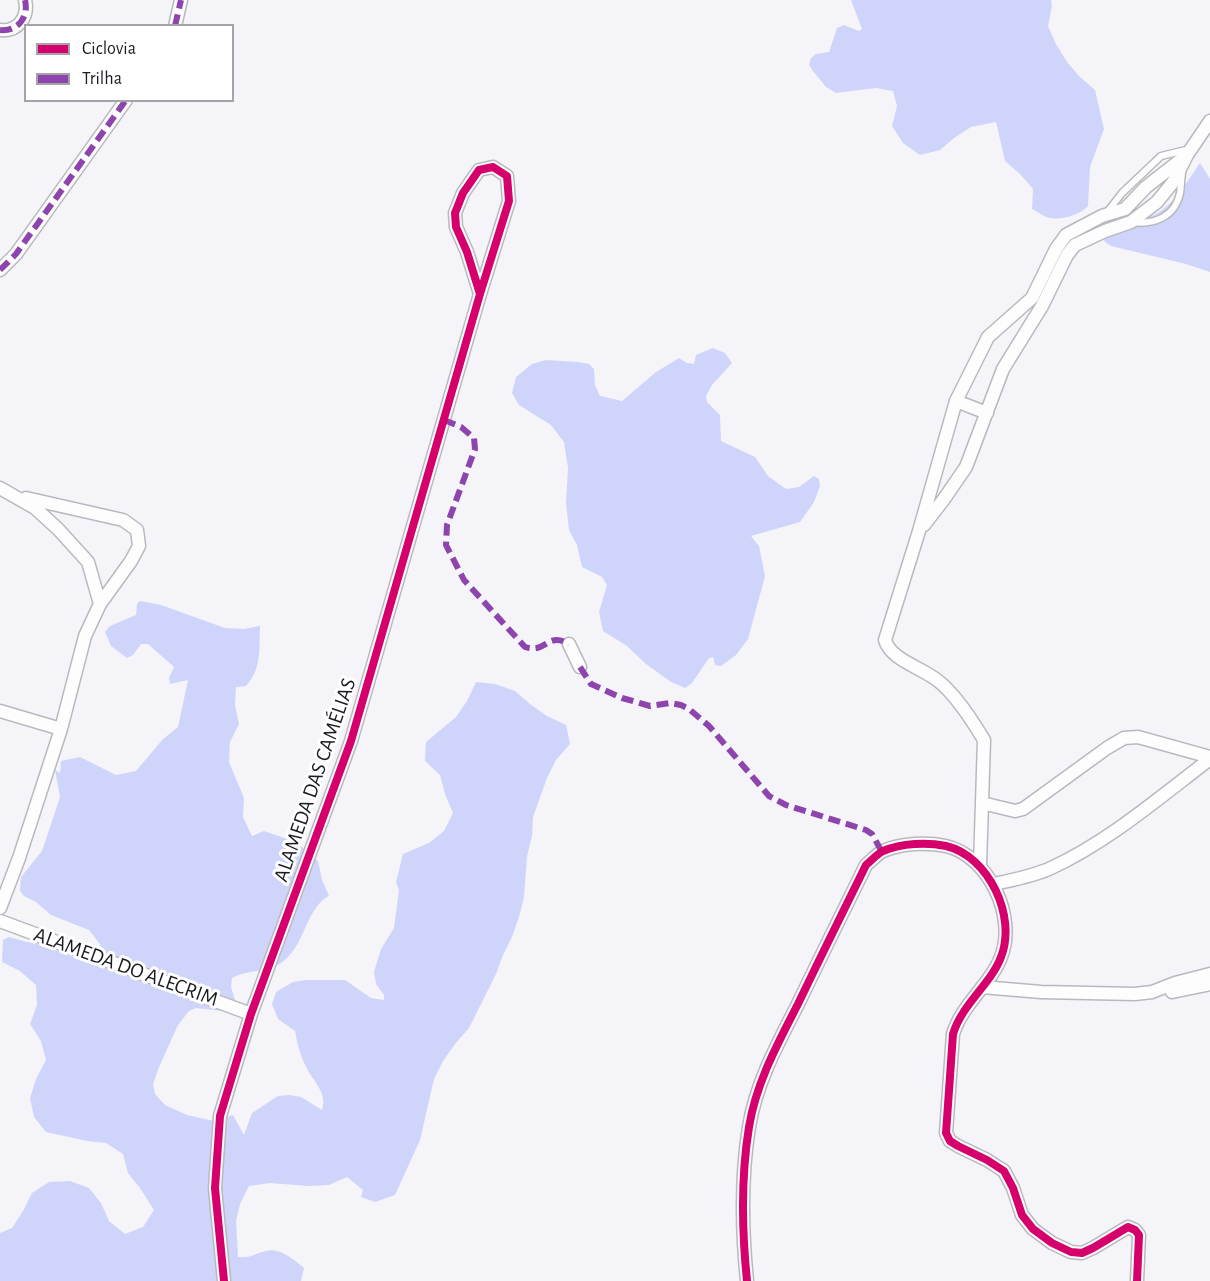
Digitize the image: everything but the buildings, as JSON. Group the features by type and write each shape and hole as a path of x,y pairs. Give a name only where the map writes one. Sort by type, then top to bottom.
{"street":[{"path":"0,30 13,29 20,24 27,10 25,0"},
{"path":"175,24 181,0"},
{"path":"0,270 16,254 125,102"},
{"path":"919,531 966,467 1003,369 1042,306 1067,255 1075,245 1131,222 1156,202 1174,181 1210,121"},
{"path":"980,866 984,740 949,692 934,677 893,654 886,646 885,640 956,401 988,337 1032,298 1056,249 1066,235 1105,215 1125,209 1146,187 1187,156"},
{"name":"ALAMEDA DAS CAMÉLIAS","path":"224,1281 215,1188 220,1116 251,1014 351,741 509,201 507,176 493,167 479,170 463,193 454,213 456,226 480,294"},
{"path":"956,401 987,413"},
{"path":"0,488 34,508 58,529 88,562 100,604"},
{"path":"0,908 62,729 86,636 100,604 139,546 137,530 123,520 12,495"},
{"path":"569,644 580,667"},
{"path":"0,711 62,729"},
{"path":"982,803 1015,811 1023,809 1124,738 1138,737 1210,758"},
{"path":"994,884 1049,869 1082,852 1128,821 1210,758"},
{"path":"747,1281 744,1215 745,1162 749,1125 760,1085 866,865 882,852 902,846 926,843 948,847 966,855 980,866 994,884 1005,925 1006,940 1001,957 957,1022 953,1034 946,1133 950,1141 1004,1171 1013,1188 1022,1215 1033,1229 1052,1243 1071,1252 1082,1253 1128,1227 1136,1230 1139,1235 1137,1281"},
{"name":"ALAMEDA DO ALECRIM","path":"0,921 251,1014"},
{"path":"1152,992 1210,974"},
{"path":"982,987 1041,992 1135,994 1173,992 1210,984"}],"shaded area":[{"path":"851,0 1051,0 1048,26 1067,62 1095,90 1104,129 1090,167 1088,206 1076,214 1060,218 1048,217 1032,209 1033,189 1005,161 996,122 971,127 940,150 920,155 903,143 892,126 897,106 893,91 876,88 836,93 826,87 809,65 811,58 816,54 829,52 837,28 844,25 859,31 862,29"},
{"path":"1200,163 1210,179 1210,272 1111,246 1105,242 1102,235 1107,231 1119,225 1149,217 1165,208"},
{"path":"713,348 725,353 732,363 712,385 706,396 707,402 720,415 721,441 755,457 768,476 786,489 799,487 814,476 819,479 820,486 814,502 800,522 751,536 759,546 765,576 748,639 736,655 721,666 715,665 713,657 709,658 692,683 685,688 671,682 646,664 627,646 603,631 599,612 607,585 602,577 582,567 577,545 569,530 566,503 568,468 564,442 551,425 519,405 512,393 516,377 532,364 546,360 578,362 589,364 594,369 595,385 600,396 622,401 656,372 679,358 694,364 696,355"},
{"path":"140,601 161,605 225,628 244,629 260,626 259,658 255,672 246,686 236,687 235,705 239,724 230,742 229,762 244,798 243,817 252,836 264,831 284,838 302,847 318,861 322,880 329,896 316,908 292,953 285,960 273,967 232,978 231,987 235,1000 232,1007 222,1011 196,1008 189,1011 178,1025 159,1067 153,1084 155,1094 165,1105 187,1115 214,1121 233,1115 244,1135 252,1113 278,1096 301,1097 322,1110 323,1098 304,1062 295,1031 278,1019 272,1004 276,992 293,982 345,980 371,998 384,1000 384,995 376,984 374,972 381,949 394,928 399,890 396,882 403,854 429,843 444,831 453,813 440,775 425,761 426,742 456,717 476,682 495,684 515,691 547,716 566,725 570,744 556,760 533,817 524,897 512,937 469,1028 443,1061 434,1079 420,1140 395,1195 375,1202 361,1197 363,1190 347,1177 329,1185 270,1183 249,1186 240,1204 236,1221 238,1257 271,1250 282,1253 304,1268 301,1281 0,1281 0,1233 12,1228 32,1193 49,1182 70,1181 89,1188 101,1203 109,1221 125,1234 143,1227 154,1210 128,1173 123,1154 106,1143 46,1132 34,1117 30,1098 36,1079 46,1060 41,1041 30,1024 37,1005 36,985 20,971 2,962 3,940 9,937 27,942 51,943 91,963 97,961 101,955 100,944 89,930 51,915 36,902 24,896 20,891 21,877 42,851 60,797 55,770 60,773 61,761 80,757 116,775 136,771 163,739 178,727 188,680 170,684 169,678 174,667 148,644 141,644 133,655 127,658 111,646 105,632 110,626 136,615 137,604"}],"marked path":[{"path":"0,30 12,29 21,22 25,12 25,0"},
{"path":"175,24 181,0"},
{"path":"0,270 16,254 125,102"},
{"path":"444,420 461,427 474,438 475,449 447,525 446,545 464,580 525,647 538,648 556,640 569,644"},
{"path":"580,667 591,684 622,698 650,706 670,703 689,709 709,726 769,796 786,805 866,830 872,834 882,852"}],"cycle path":[{"path":"224,1281 215,1188 220,1116 251,1014 351,741 509,201 507,176 493,167 479,170 463,193 455,213 456,227 467,252 480,294"},
{"path":"747,1281 743,1224 745,1165 752,1111 762,1079 866,865 883,851 898,846 923,844 946,846 961,852 975,862 987,875 996,890 1005,924 1005,941 1001,957 991,976 963,1013 953,1034 946,1133 950,1141 1004,1171 1013,1188 1022,1215 1033,1229 1052,1243 1071,1252 1082,1253 1128,1227 1135,1230 1139,1235 1137,1281"}]}
